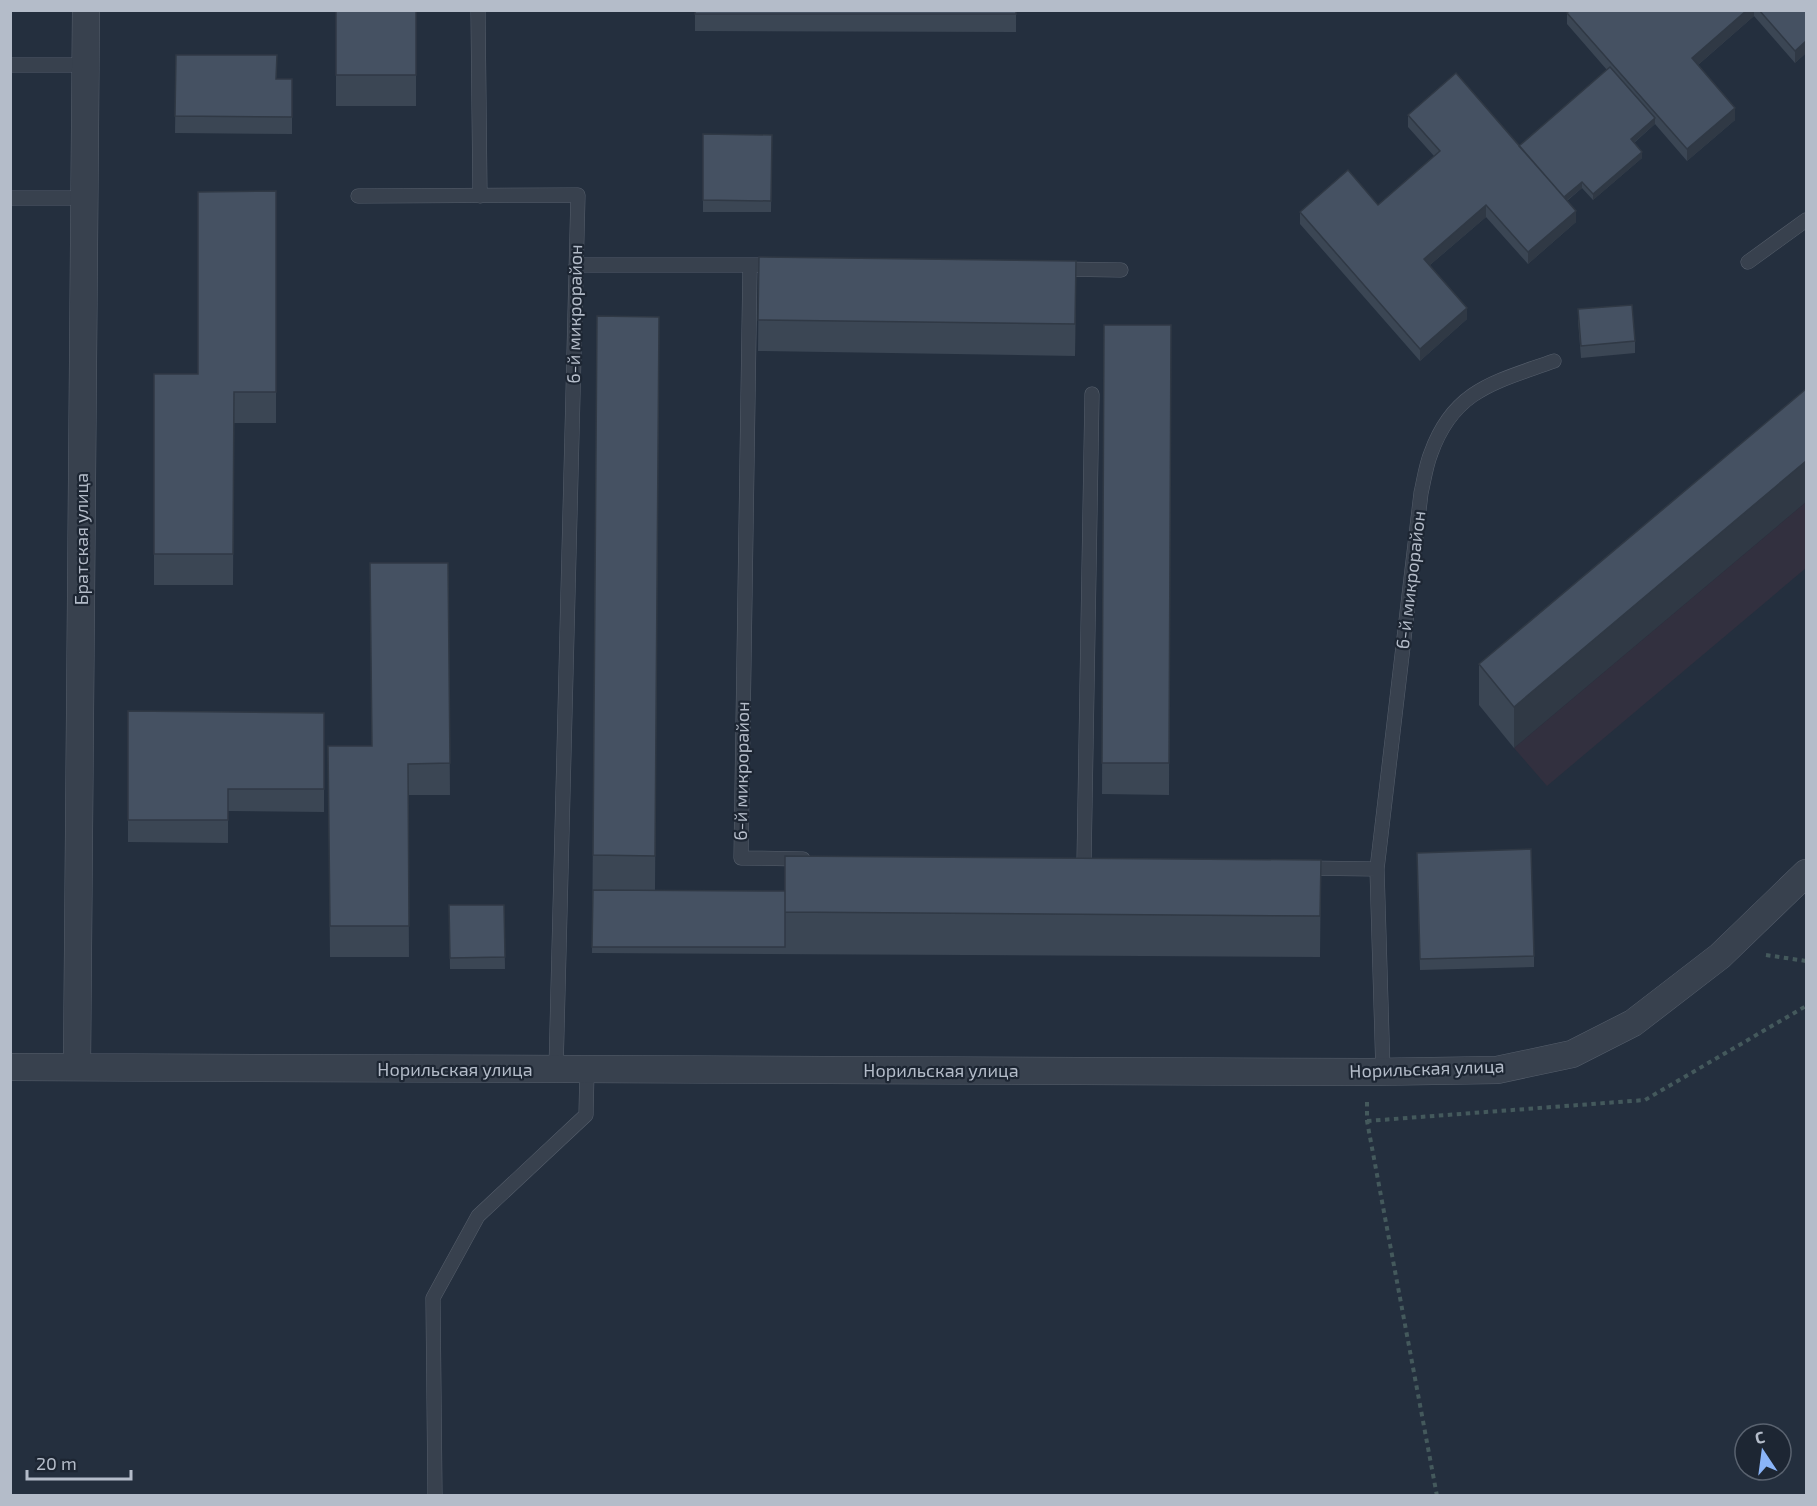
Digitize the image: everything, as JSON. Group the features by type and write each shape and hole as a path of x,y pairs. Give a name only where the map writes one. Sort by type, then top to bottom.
{"street":[{"name":"Братская улица","path":"77,1067 86,10"},
{"name":"Норильская улица","path":"10,1067 1383,1072 1497,1070 1572,1054 1633,1023 1720,956 1806,873"}],"lane":[{"path":"478,10 480,196"},
{"path":"10,65 86,65"},
{"name":"6-й микрорайон","path":"358,196 578,195 556,1070"},
{"path":"10,198 85,198"},
{"path":"1748,262 1806,220"},
{"path":"576,265 774,265"},
{"name":"6-й микрорайон","path":"750,265 741,858 812,859"},
{"path":"1049,269 1121,270"},
{"name":"6-й микрорайон","path":"1383,1072 1377,869 1421,493 1430,453 1445,422 1460,403 1487,386 1554,361"},
{"path":"1084,863 1092,394"},
{"path":"1283,867 1377,869"},
{"path":"435,1496 433,1298 478,1216 586,1115 587,1070"}],"path":[{"path":"1759,954 1806,961"},
{"path":"1367,1121 1645,1100 1806,1006"},
{"path":"1367,1098 1367,1121 1437,1496"}],"shaded area":[{"path":"1806,502 1806,568 1547,786 1514,748"}],"building":[{"path":"336,10 416,10 416,75 336,75"},
{"path":"695,10 1016,10 1016,14 695,14"},
{"path":"1570,10 1747,10 1692,58 1735,108 1687,149 1567,13"},
{"path":"1759,10 1806,10 1806,41 1795,51"},
{"path":"176,55 277,55 276,79 292,79 292,117 175,116"},
{"path":"1610,67 1655,118 1631,139 1642,152 1593,194 1582,182 1564,197 1519,146"},
{"path":"1456,73 1576,211 1528,252 1486,205 1424,259 1467,308 1420,349 1300,212 1348,170 1378,205 1440,151 1408,115"},
{"path":"703,134 772,135 771,201 703,200"},
{"path":"276,191 276,392 234,392 233,554 154,554 154,374 198,374 198,192"},
{"path":"759,257 1076,261 1075,324 758,320"},
{"path":"1632,305 1635,341 1581,346 1578,309"},
{"path":"597,316 659,317 655,856 593,855"},
{"path":"1104,325 1171,325 1169,763 1102,763"},
{"path":"1806,389 1806,461 1514,707 1479,664"},
{"path":"370,563 448,563 450,763 408,764 409,926 330,926 328,746 372,746"},
{"path":"128,711 324,713 324,789 228,789 228,820 128,820"},
{"path":"1531,849 1534,956 1420,959 1417,853"},
{"path":"785,856 1321,860 1320,916 785,912"},
{"path":"593,890 785,891 785,947 592,947"},
{"path":"449,905 504,905 505,957 450,958"}]}
